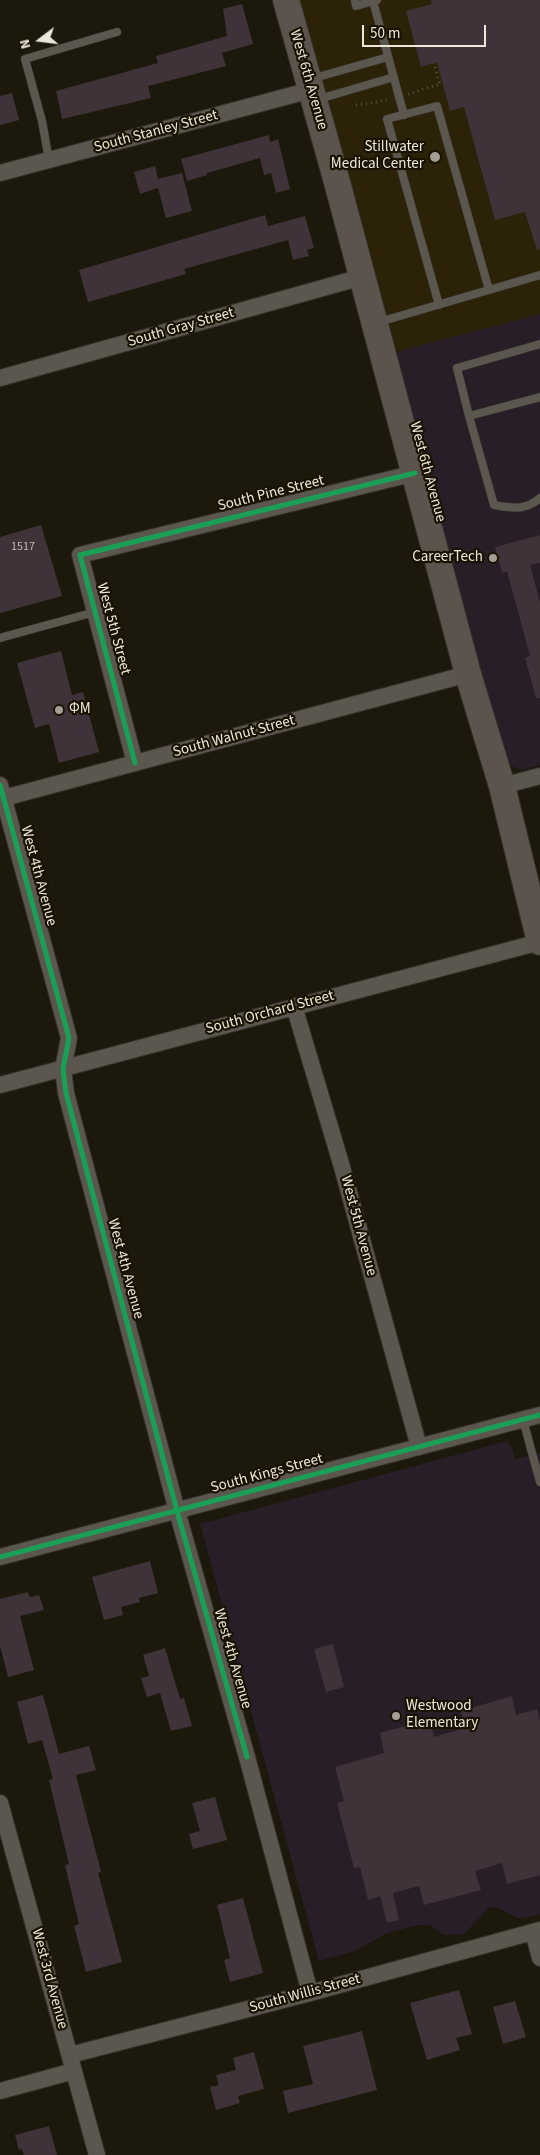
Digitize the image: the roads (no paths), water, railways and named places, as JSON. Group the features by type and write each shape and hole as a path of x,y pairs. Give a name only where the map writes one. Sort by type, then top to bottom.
{"highway":[{"name":"West 6th Avenue","path":"286,0 468,674 502,786 540,942"}],"street":[{"name":"South Stanley Street","path":"0,174 311,90"},
{"name":"South Gray Street","path":"0,378 362,277"},
{"name":"South Pine Street","path":"133,541 415,472"},
{"name":"West 5th Street","path":"133,541 80,555 135,763"},
{"name":"South Walnut Street","path":"1,794 135,763 468,674"},
{"path":"502,786 540,776"},
{"name":"West 4th Avenue","path":"1,794 69,1038 63,1069 66,1093 177,1511 244,1747 310,1993"},
{"name":"South Orchard Street","path":"0,1085 540,942"},
{"name":"West 5th Avenue","path":"294,1006 342,1167 419,1447"},
{"name":"South Kings Street","path":"0,1558 540,1415"},
{"name":"West 3rd Avenue","path":"0,1803 98,2155"},
{"path":"537,1931 540,1958"},
{"name":"South Willis Street","path":"0,2091 72,2063 310,1993 537,1931"}],"lane":[{"path":"354,0 356,6 376,1 388,57 404,115"},
{"path":"50,160 42,121 25,59 117,32"},
{"path":"311,90 388,57"},
{"path":"311,90 394,77"},
{"path":"439,304 387,119 437,106 489,290"},
{"path":"375,324 540,275"},
{"path":"540,344 457,368 494,505 513,508 531,506 540,498"},
{"path":"469,416 540,397"},
{"path":"0,638 95,612"},
{"path":"523,1420 540,1482"}],"place":[{"name":"Stillwater Medical Center","path":"435,157"},
{"name":"CareerTech","path":"493,558"},
{"name":"ΦΜ","path":"59,710"},
{"name":"Westwood Elementary","path":"396,1716"}]}
